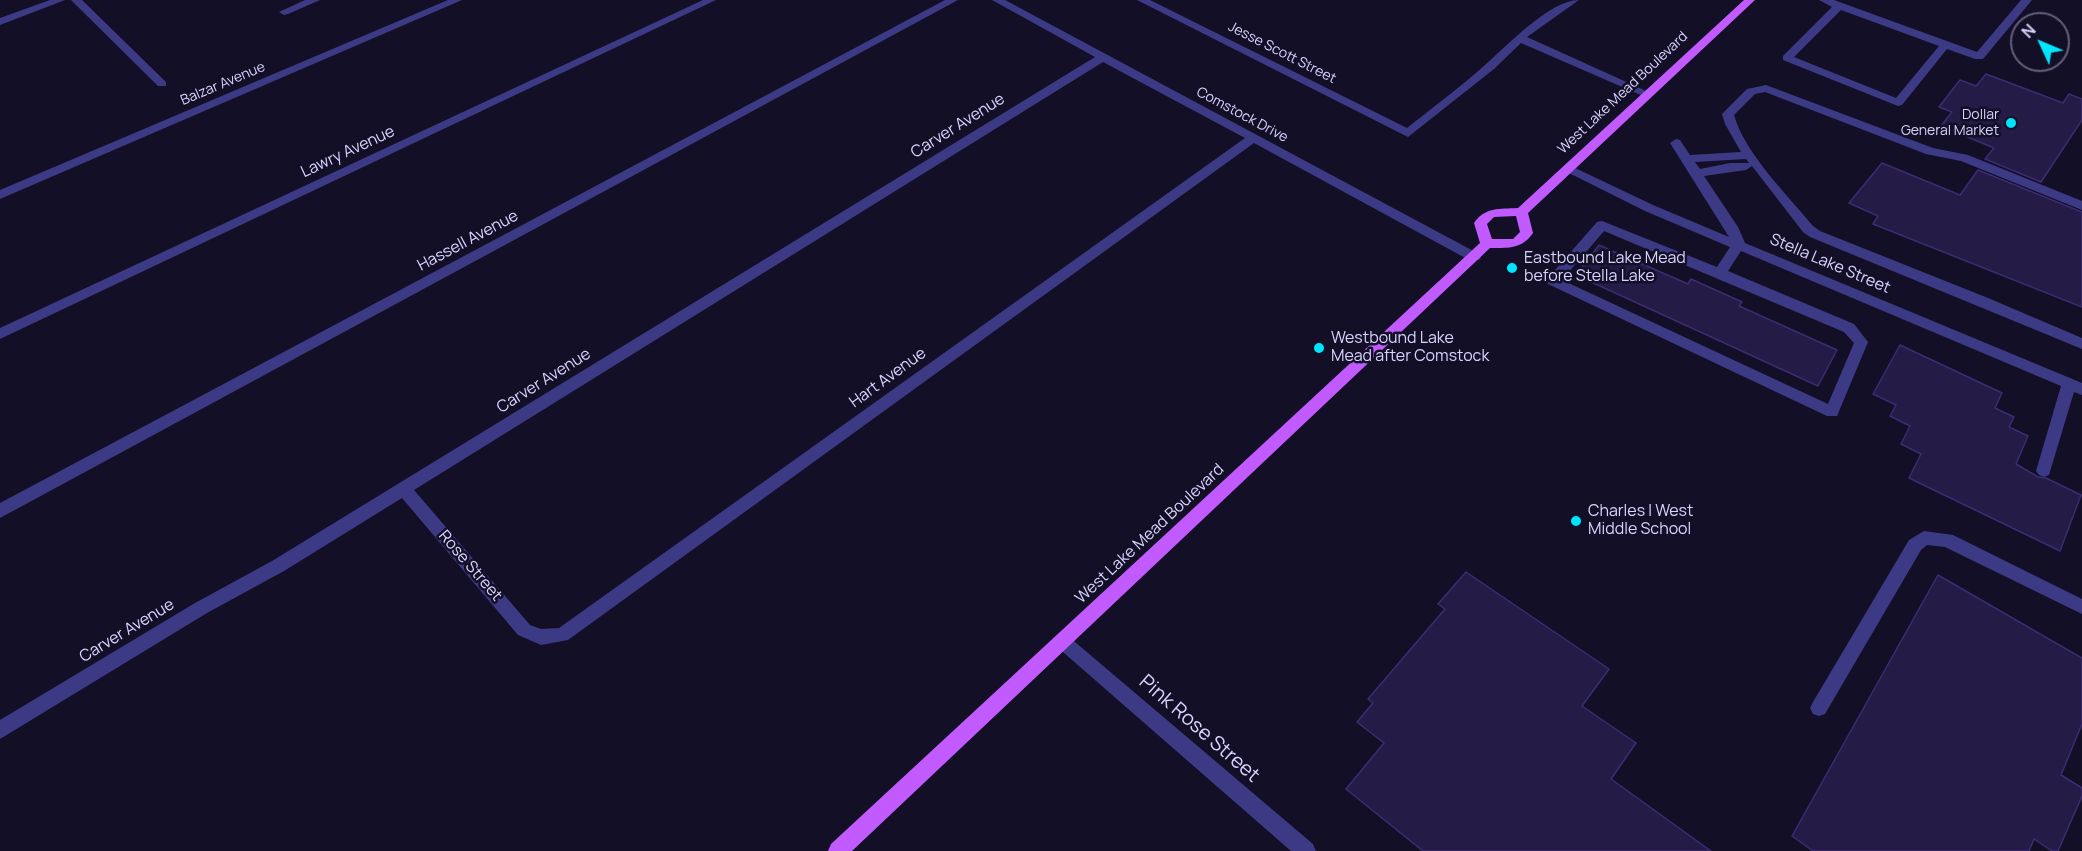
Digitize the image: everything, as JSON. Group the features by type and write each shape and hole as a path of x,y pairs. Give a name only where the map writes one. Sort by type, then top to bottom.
{"main road":[{"name":"West Lake Mead Boulevard","path":"1521,212 1750,0"},
{"path":"1521,212 1527,232 1522,238 1516,243 1487,244 1480,224 1485,218 1491,213 1521,212"},
{"name":"West Lake Mead Boulevard","path":"838,851 1487,244"}],"street":[{"path":"0,22 60,0"},
{"path":"76,0 162,84"},
{"path":"284,12 315,0"},
{"name":"Balzar Avenue","path":"0,195 437,3 457,0"},
{"name":"Lawry Avenue","path":"0,334 711,0"},
{"name":"Hassell Avenue","path":"0,511 952,0"},
{"name":"Comstock Drive","path":"997,0 1474,257"},
{"name":"Jesse Scott Street","path":"1142,0 1408,133 1490,67 1519,38"},
{"path":"1519,38 1574,0"},
{"path":"1824,0 1978,57 2027,0"},
{"path":"1839,6 1787,58 1898,103 1945,45"},
{"path":"1519,38 1647,94"},
{"name":"Carver Avenue","path":"0,730 201,608 278,566 1103,57"},
{"path":"2082,206 1965,159 1937,153 1766,88 1751,92 1728,114 1728,122 1755,161 1808,229 1815,234 1983,301 2082,344"},
{"name":"Hart Avenue","path":"540,637 562,635 1253,138"},
{"path":"1676,143 1732,227 1739,244 1720,273"},
{"path":"1686,159 1755,161"},
{"path":"1695,174 1755,161"},
{"name":"Stella Lake Street","path":"1567,169 1649,207 2075,386"},
{"path":"1602,225 1720,273 1849,328 1861,342 1832,412 1553,281 1602,225"},
{"path":"2044,471 2075,386"},
{"name":"Rose Street","path":"404,489 524,630 540,637"},
{"path":"1818,708 1915,544 1924,538 1947,540 2082,607"},
{"name":"Pink Rose Street","path":"1062,641 1306,851"}],"building":[{"name":"Dollar General Market","path":"1986,74 2063,103 2069,94 2082,99 2082,120 2041,182 1985,159 1994,148 1941,126 1952,112 1939,107 1960,80 1976,86"},
{"path":"1882,163 1960,195 1978,170 2082,212 2082,307 1873,224 1878,216 1849,203"},
{"path":"1599,245 1688,284 1691,279 1742,302 1739,306 1837,350 1818,386 1576,275"},
{"path":"1900,345 2002,393 1995,408 2014,417 2009,427 2028,436 2016,464 2038,477 2046,478 2081,495 2060,551 1909,478 1921,454 1901,444 1910,426 1890,416 1896,405 1873,394"},
{"path":"1466,572 1609,669 1582,706 1636,743 1611,779 1711,851 1423,851 1346,789 1384,743 1357,722 1373,703 1368,699 1445,609 1438,604"},
{"path":"1938,575 2082,658 2082,724 2061,775 2082,788 2082,796 2058,851 2052,851 2034,839 2029,851 1813,851 1792,836"}],"place":[{"name":"Dollar General Market","path":"2011,123"},
{"name":"Eastbound Lake Mead before Stella Lake","path":"1512,268"},
{"name":"Westbound Lake Mead after Comstock","path":"1319,348"},
{"name":"Charles I West Middle School","path":"1576,521"}]}
